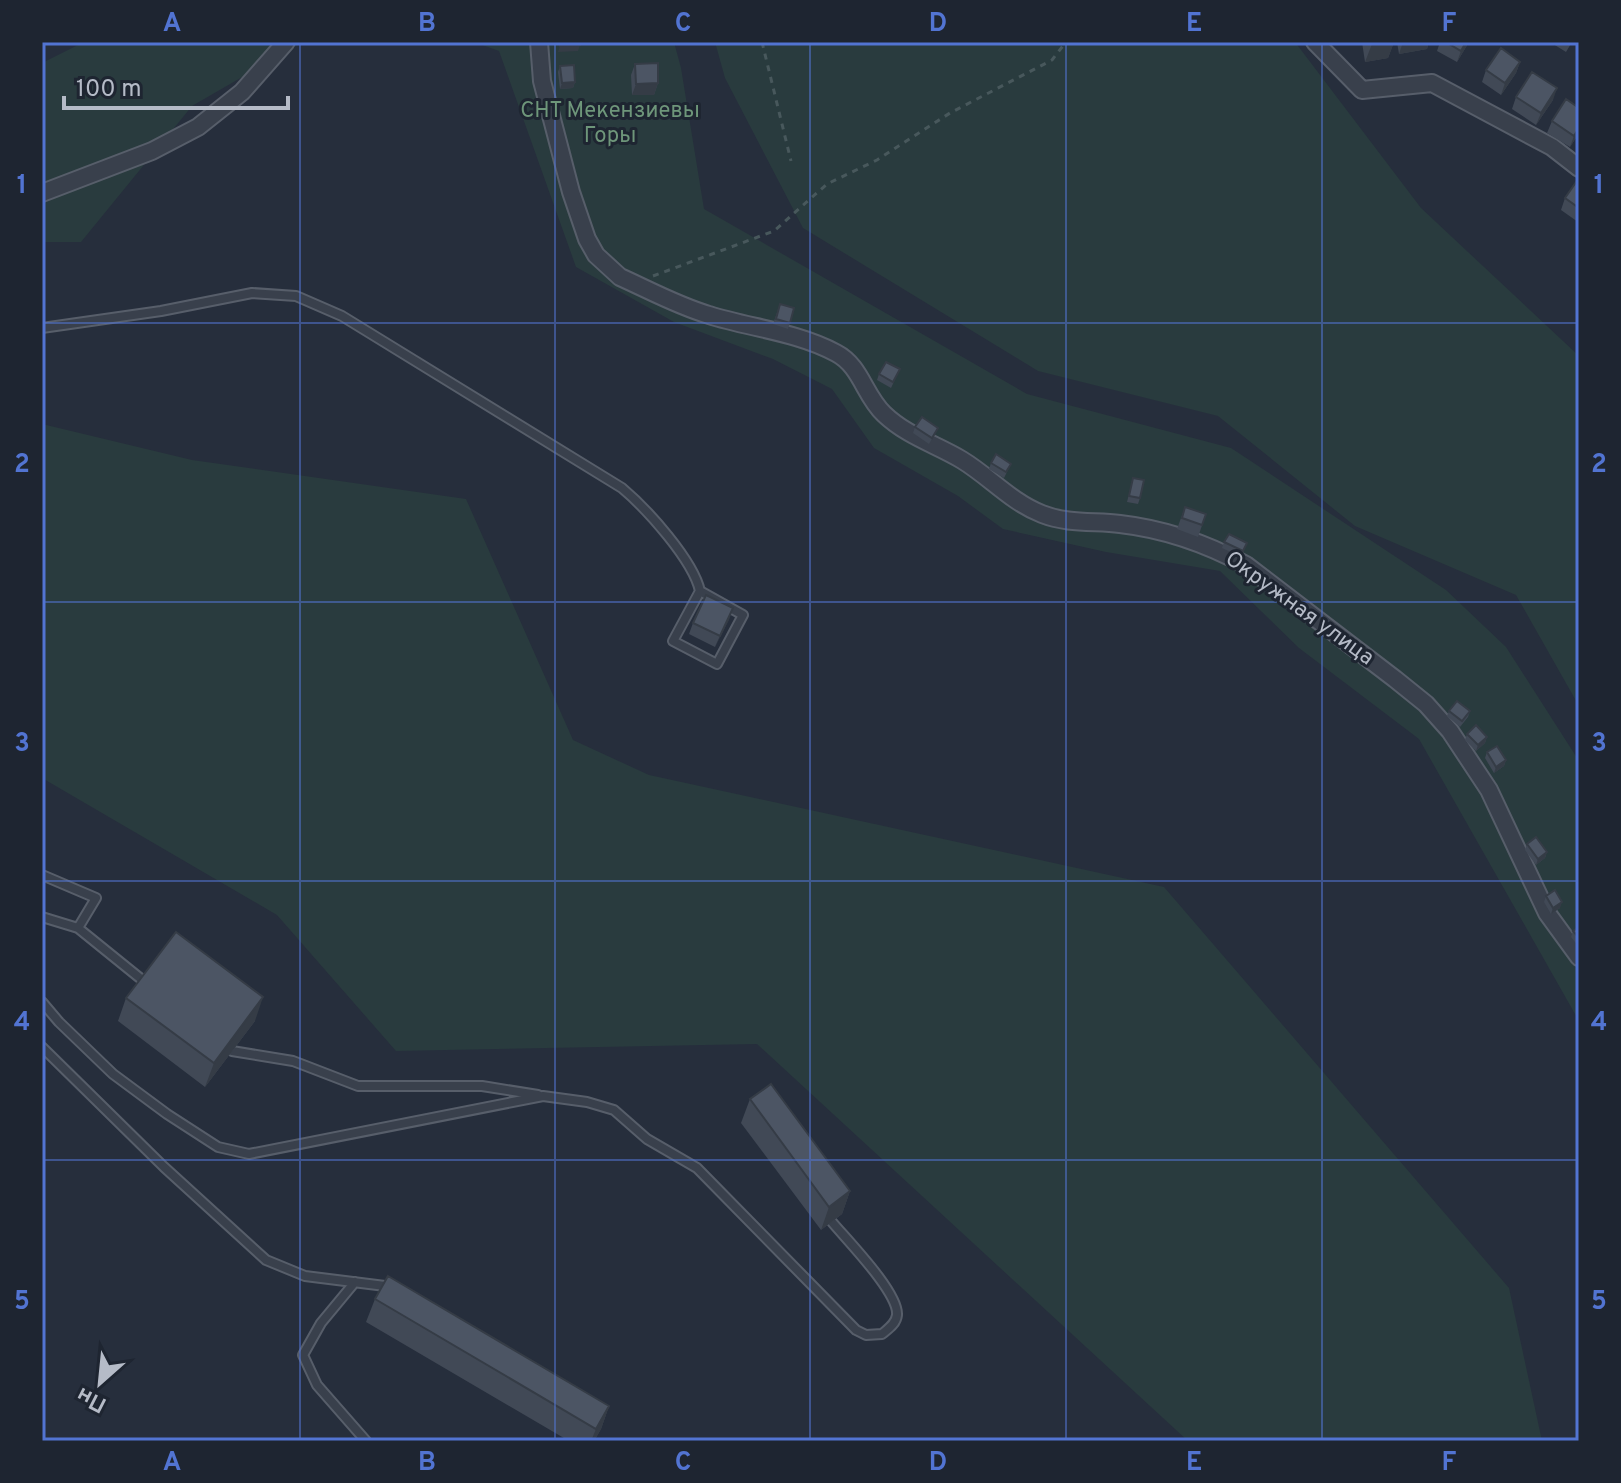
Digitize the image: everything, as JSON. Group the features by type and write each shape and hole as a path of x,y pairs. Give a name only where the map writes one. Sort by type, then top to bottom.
{"street":[{"path":"42,193 152,151 198,127 242,92 286,42"},
{"name":"Окружная улица","path":"539,42 542,81 571,192 587,239 596,255 611,270 706,314 810,342 839,354 853,366 869,399 899,428 962,460 1016,501 1043,515 1073,522 1154,529 1223,552 1246,565 1426,704 1450,731 1489,790 1547,913 1579,957"},
{"path":"1315,42 1362,90 1432,83 1552,147 1579,168"}],"lane":[{"path":"42,328 161,311 252,293 296,296 342,316 622,488 643,505 697,577 700,591 673,641 717,664 743,615 700,591"},
{"path":"42,875 96,898 78,928"},
{"path":"42,917 78,928 146,983"},
{"path":"42,1002 113,1074 167,1114 218,1147 249,1154 543,1096"},
{"path":"42,1047 164,1167 266,1260 305,1276 408,1289"},
{"path":"232,1051 293,1061 358,1086 482,1086 587,1102 614,1110 647,1139 697,1168 856,1330 866,1335 882,1334 896,1319 892,1296 832,1222"},
{"path":"355,1282 321,1323 303,1355 317,1385 366,1441"}],"path":[{"path":"762,42 791,161"},
{"path":"635,283 774,231 827,184 877,160 950,113 1052,60 1066,42"}],"green space":[{"path":"84,42 303,42 192,106 81,242 42,242 42,63"},
{"name":"СНТ Мекензиевы Горы","path":"474,42 674,42 704,209 1027,394 1231,448 1446,590 1506,647 1579,761 1579,1021 1419,739 1299,648 1220,571 1106,552 1003,529 958,496 874,448 832,389 773,359 674,322 576,267 499,51"},
{"path":"715,42 1295,42 1421,208 1579,356 1579,706 1516,595 1355,526 1218,416 1038,371 803,228 725,78"},
{"path":"42,424 192,460 466,499 573,740 649,775 1164,887 1509,1288 1542,1441 1188,1441 757,1044 396,1051 277,915 42,778"}],"building":[{"path":"560,42 580,42 580,45 560,46"},
{"path":"1446,42 1466,42 1461,51"},
{"path":"1501,48 1520,62 1505,83 1486,70"},
{"path":"658,63 658,83 636,84 635,64"},
{"path":"574,65 575,82 562,83 560,66"},
{"path":"1532,72 1557,88 1541,113 1516,97"},
{"path":"1566,99 1579,108 1579,128 1574,136 1552,121"},
{"path":"1579,178 1579,208 1565,198"},
{"path":"780,304 794,308 790,323 776,319"},
{"path":"886,362 900,369 893,382 879,374"},
{"path":"922,417 938,428 932,438 915,427"},
{"path":"996,454 1011,464 1006,472 991,463"},
{"path":"1133,478 1144,480 1140,498 1129,496"},
{"path":"1185,507 1206,514 1202,525 1182,518"},
{"path":"1229,534 1247,543 1243,551 1224,542"},
{"path":"706,595 733,608 720,636 693,623"},
{"path":"1457,701 1470,711 1462,721 1449,711"},
{"path":"1476,725 1487,737 1478,745 1467,734"},
{"path":"1497,746 1506,760 1496,767 1487,752"},
{"path":"1536,837 1547,852 1538,859 1527,844"},
{"path":"1555,890 1562,902 1553,908 1546,896"},
{"path":"176,932 263,997 214,1063 126,998"},
{"path":"771,1084 850,1191 829,1207 750,1099"},
{"path":"388,1276 609,1406 596,1429 375,1299"}]}
